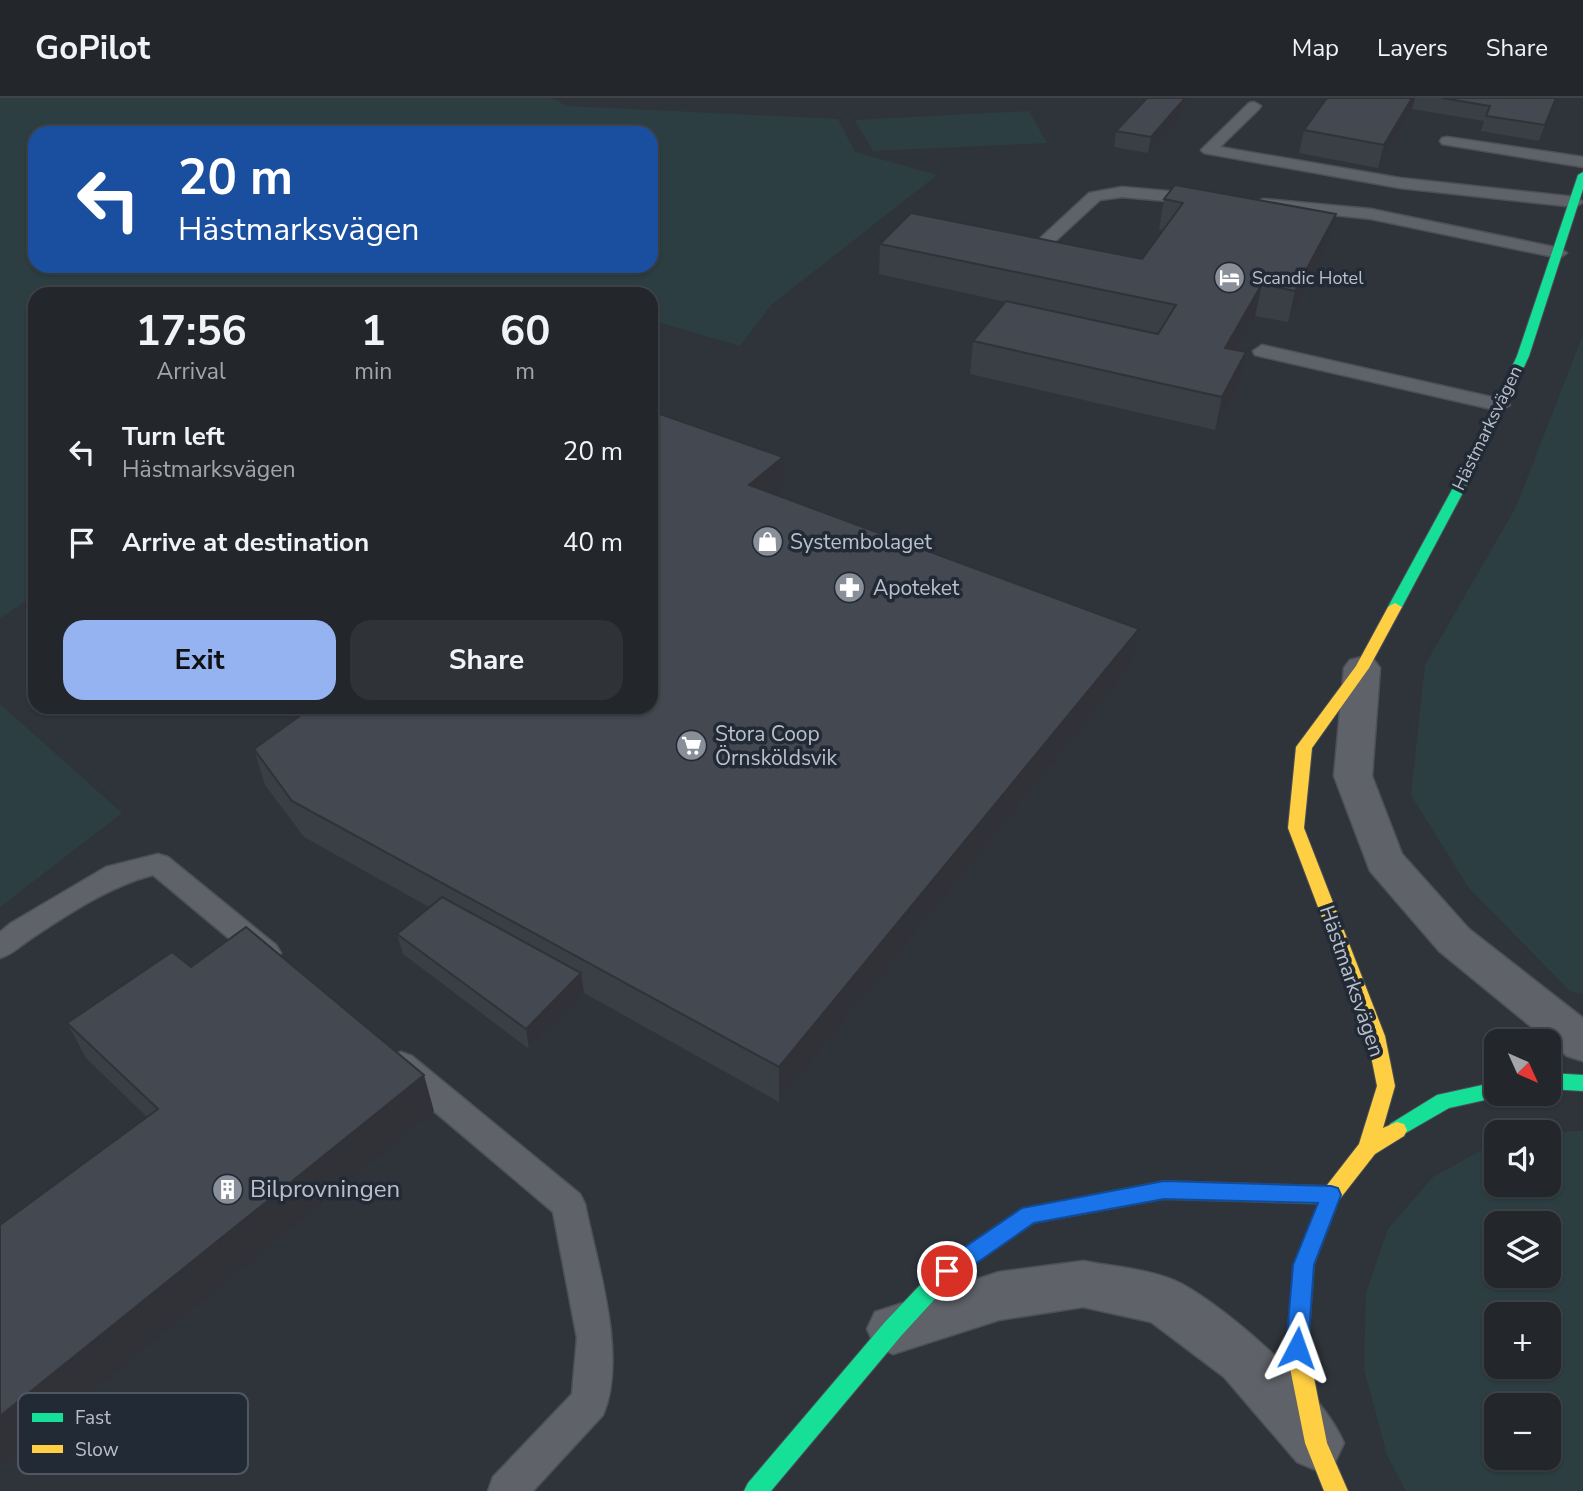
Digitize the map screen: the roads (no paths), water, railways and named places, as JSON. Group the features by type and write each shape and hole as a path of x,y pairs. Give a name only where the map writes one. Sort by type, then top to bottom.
{"main road":[{"name":"Hästmarksvägen","path":"1368,1148 1386,1086 1376,1036 1296,828 1304,747 1362,668 1478,453 1523,356 1583,175"},
{"path":"1561,1082 1583,1083"},
{"path":"1336,1491 1316,1443 1297,1348 1304,1265 1331,1195 1368,1148 1444,1101 1484,1093"},
{"path":"756,1491 893,1329 947,1271 1029,1215 1164,1190 1331,1195"}],"street":[{"name":"Hästmarksvägen","path":"1362,668 1353,776 1384,861 1454,940 1583,1044"},
{"path":"893,1329 999,1296 1083,1284 1163,1301 1243,1359 1316,1443"}],"lane":[{"path":"1254,106 1209,150 1400,183 1575,202"},
{"path":"1447,141 1583,162"},
{"path":"1043,243 1095,196 1122,192 1219,201"},
{"path":"1247,203 1371,214 1559,253"},
{"path":"1262,351 1500,405"},
{"path":"0,947 21,931 116,874 158,864 284,968"},
{"path":"379,1047 568,1204 595,1338 590,1402 507,1491"}],"place":[{"name":"Scandic Hotel","path":"1229,278"},
{"name":"Systembolaget","path":"767,542"},
{"name":"Apoteket","path":"850,588"},
{"name":"Stora Coop Örnsköldsvik","path":"692,746"},
{"name":"Bilprovningen","path":"227,1189"}]}
